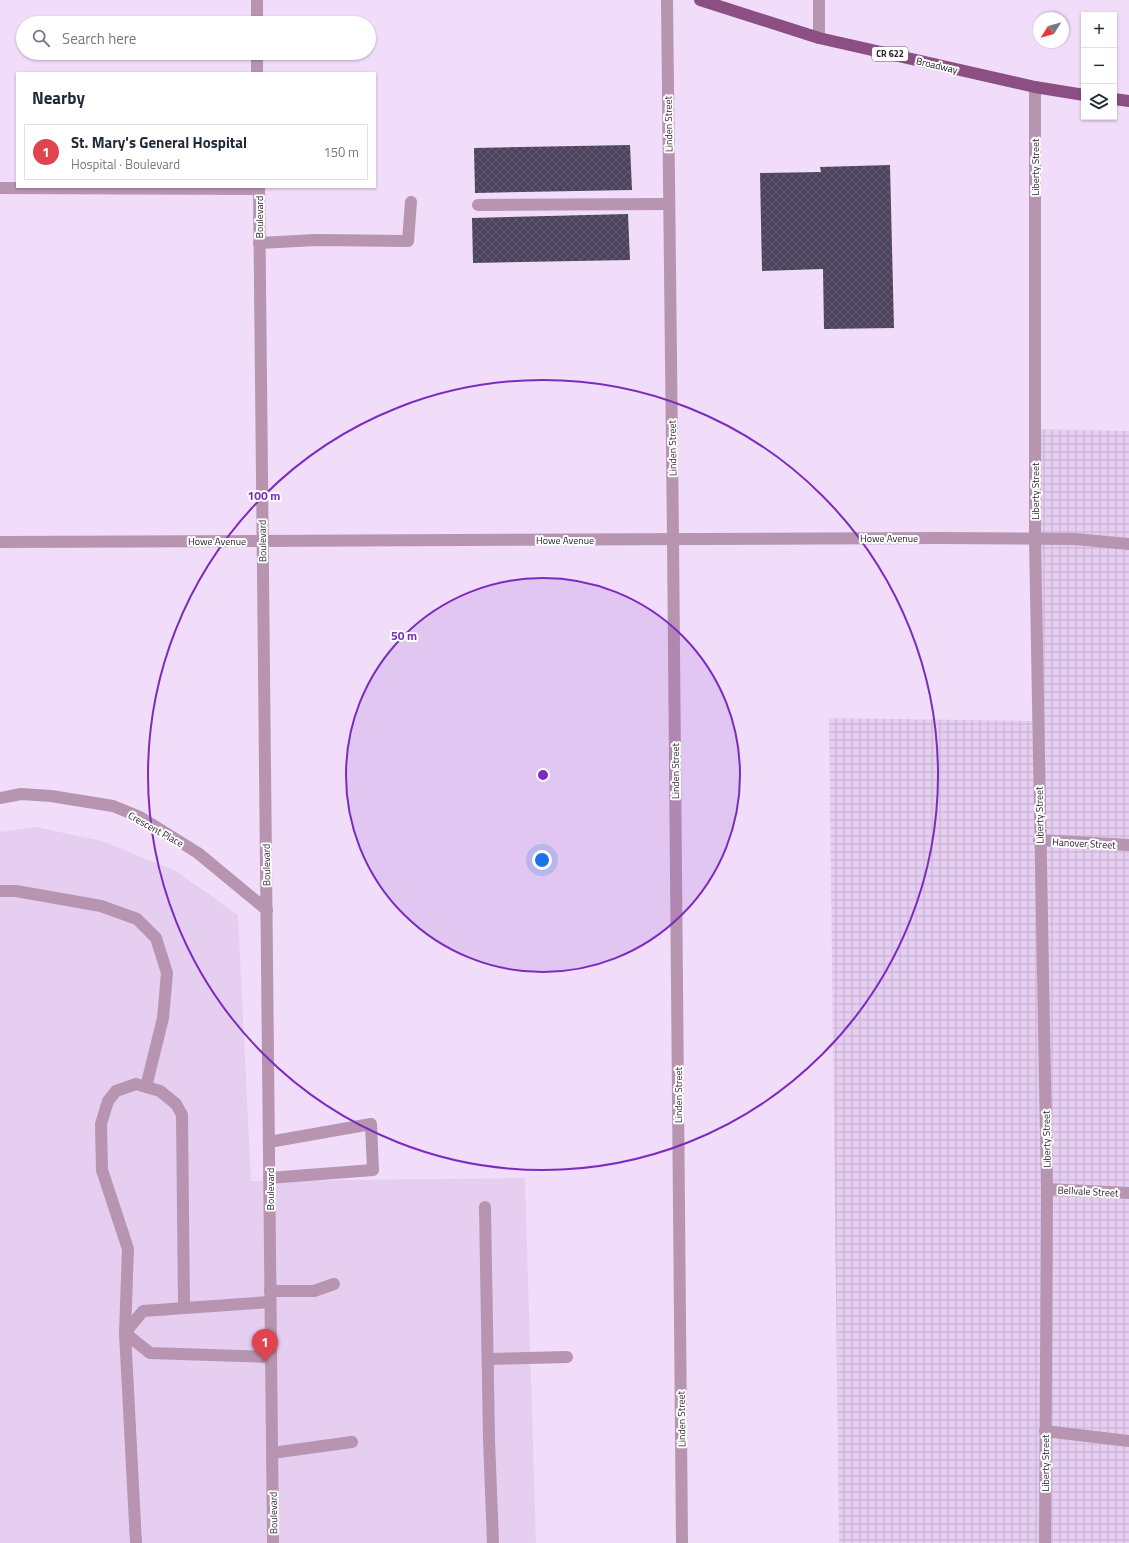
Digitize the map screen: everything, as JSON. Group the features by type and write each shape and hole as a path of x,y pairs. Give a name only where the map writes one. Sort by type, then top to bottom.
{"main road":[{"name":"Broadway","path":"700,0 819,38 1035,87 1081,95"},
{"path":"1117,99 1129,101"}],"street":[{"path":"257,0 257,16"},
{"name":"Linden Street","path":"667,0 674,539 682,1543"},
{"path":"818,0 819,38"},
{"path":"257,60 257,72"},
{"name":"Liberty Street","path":"1035,87 1035,539 1047,1189 1045,1430 1046,1543"},
{"path":"0,188 259,188"},
{"name":"Boulevard","path":"259,188 273,1543"},
{"path":"259,242 316,240 408,242 411,202"},
{"path":"478,205 669,204"},
{"name":"Howe Avenue","path":"0,542 1075,539 1129,544"},
{"name":"Crescent Place","path":"0,798 21,794 51,796 113,806 140,817 198,853 267,910"},
{"name":"Hanover Street","path":"1040,840 1129,845"},
{"path":"0,891 16,891 101,906 137,919 156,938 167,973 163,1018 146,1087"},
{"path":"136,1543 125,1333 128,1249 102,1170 101,1124 108,1101 116,1091 136,1084 160,1091 176,1104 182,1114 184,1307"},
{"path":"269,1142 371,1124 373,1170 270,1178"},
{"name":"Bellvale Street","path":"1047,1189 1129,1193"},
{"path":"485,1207 489,1439 493,1543"},
{"path":"125,1333 143,1311 270,1297 314,1290 334,1284"},
{"path":"125,1333 150,1353 271,1357"},
{"path":"488,1358 567,1357"},
{"path":"1045,1430 1129,1441"},
{"path":"272,1453 352,1442"}],"shaded area":[{"path":"1030,429 1129,431 1129,1543 839,1543 829,718 1034,721"},
{"path":"35,827 102,841 176,871 238,915 251,1181 525,1178 536,1543 0,1543 0,832"}],"building":[{"path":"630,145 632,190 475,193 474,148"},
{"path":"890,165 894,328 824,329 823,269 762,271 760,173 821,172 820,167"},
{"path":"628,214 630,260 473,263 472,218"}],"place":[{"name":"St. Mary's General Hospital","path":"265,1362"}]}
